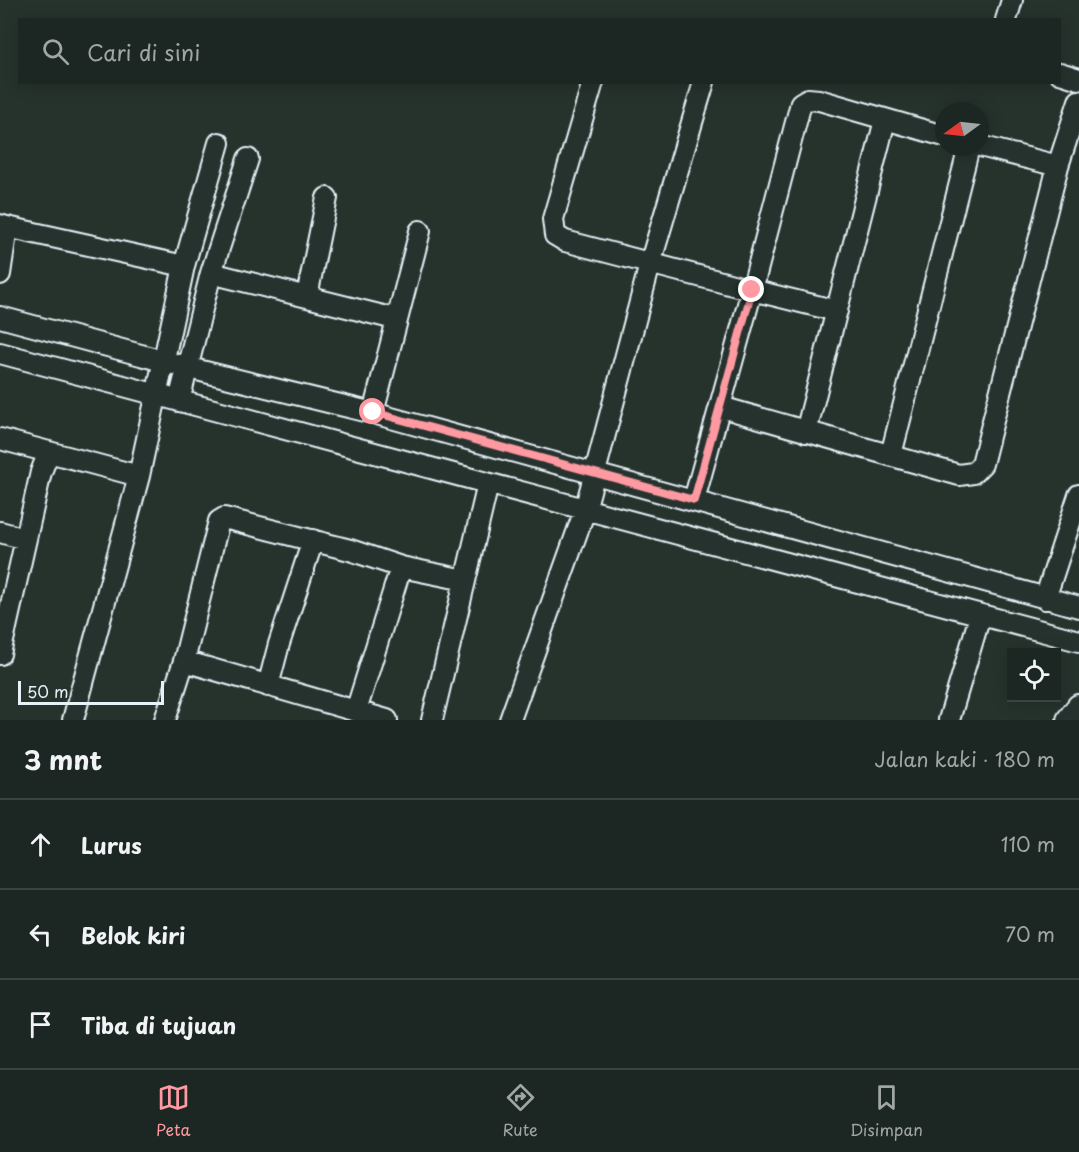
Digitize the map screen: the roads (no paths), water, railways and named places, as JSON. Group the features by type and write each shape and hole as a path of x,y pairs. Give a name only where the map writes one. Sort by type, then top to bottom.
{"street":[{"path":"1007,18 1012,0"},
{"path":"1061,74 1079,79"},
{"path":"592,84 553,219 553,230 559,238 650,264 837,311"},
{"path":"510,720 585,510 650,264 703,84"},
{"path":"694,500 721,407 801,103 808,99 819,100 935,134"},
{"path":"721,407 959,475 973,473 982,464 1058,166 1079,101"},
{"path":"806,432 885,120"},
{"path":"73,720 139,476 184,266 219,143"},
{"path":"989,148 1058,166"},
{"path":"891,454 967,156"},
{"path":"179,401 211,273 248,159"},
{"path":"307,296 327,198"},
{"path":"0,274 3,226 184,266"},
{"path":"373,412 395,319 420,231"},
{"path":"211,273 395,319"},
{"path":"0,316 189,368 373,412 1079,607"},
{"path":"0,353 1079,641"},
{"path":"0,439 139,476"},
{"path":"0,654 4,625 41,471 49,452"},
{"path":"432,720 488,484"},
{"path":"1045,599 1079,495"},
{"path":"165,720 184,661 219,520 231,518 401,567 465,580"},
{"path":"0,532 26,539"},
{"path":"268,686 279,644 313,540"},
{"path":"356,711 401,567"},
{"path":"949,720 980,616"},
{"path":"184,661 387,720"},
{"path":"1069,720 1079,707"}]}
